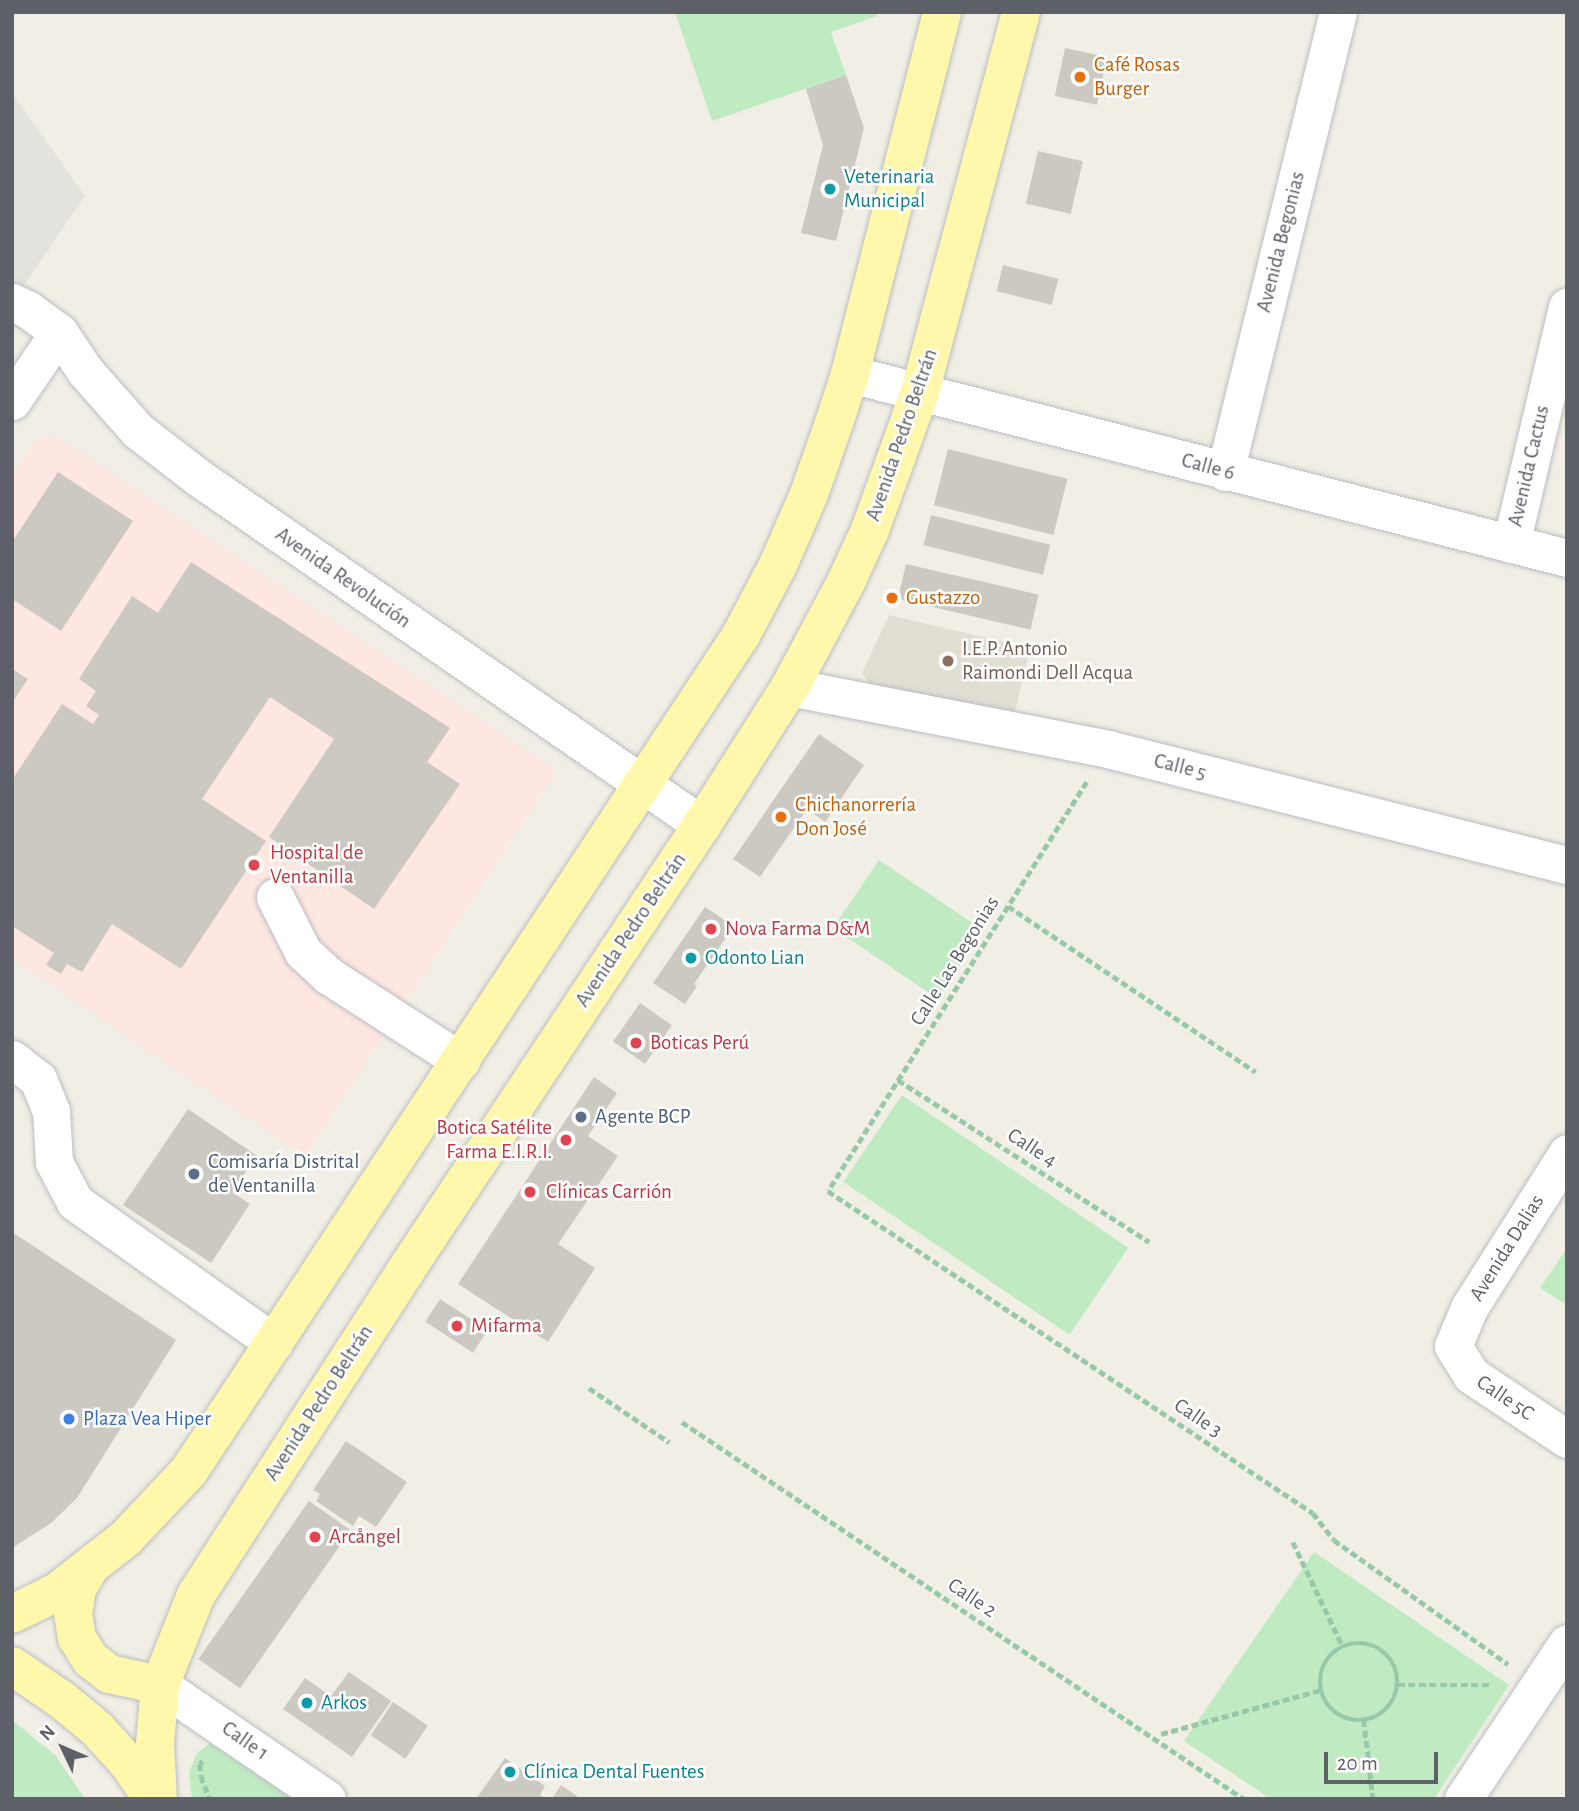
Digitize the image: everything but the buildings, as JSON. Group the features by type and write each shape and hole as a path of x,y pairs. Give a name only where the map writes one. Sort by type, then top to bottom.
{"main road":[{"path":"12,1614 57,1592 126,1538 189,1471 644,786 741,635 778,565 809,494 850,374 942,12"},
{"name":"Avenida Pedro Beltrán","path":"159,1799 155,1744 160,1685 196,1595 226,1545 702,825 790,687 870,530 920,393 1021,12"},
{"path":"90,1567 77,1589 73,1613 77,1638 90,1659 109,1674 160,1685"},
{"path":"12,1666 62,1700 97,1730 128,1763 153,1799"}],"street":[{"name":"Avenida Begonias","path":"1225,472 1338,12"},
{"name":"Avenida Revolución","path":"12,302 27,309 59,332 85,371 138,431 211,486 702,825"},
{"name":"Avenida Cactus","path":"1511,544 1567,307"},
{"path":"12,401 59,332"},
{"name":"Calle 6","path":"850,374 1567,558"},
{"name":"Calle 5","path":"790,687 1108,749 1567,865"},
{"path":"275,897 303,952 329,976 461,1061"},
{"path":"12,1059 38,1079 51,1111 54,1161 75,1202 274,1343"},
{"name":"Avenida Dalias","path":"1453,1346 1469,1308 1567,1153"},
{"name":"Calle 5C","path":"1453,1346 1471,1375 1567,1439"},
{"path":"1462,1799 1567,1643"},
{"name":"Calle 1","path":"160,1685 327,1799"}],"path":[{"name":"Calle Las Begonias","path":"828,1191 1108,749"},
{"path":"1008,906 1256,1072"},
{"name":"Calle 4","path":"898,1080 1149,1242"},
{"name":"Calle 3","path":"828,1191 1312,1513 1334,1540 1538,1686"},
{"path":"589,1388 669,1442"},
{"name":"Calle 2","path":"682,1422 1244,1799"},
{"path":"1293,1542 1343,1647"},
{"path":"1353,1643 1369,1644 1384,1651 1394,1664 1398,1685 1388,1709 1364,1720 1343,1718 1330,1709 1321,1690 1322,1669 1329,1658 1343,1647 1353,1643"},
{"path":"1398,1685 1538,1686"},
{"path":"1161,1734 1321,1690"},
{"path":"1364,1720 1373,1799"},
{"path":"207,1757 200,1764 201,1776 210,1799"}],"shaded area":[{"path":"12,93 85,196 12,303"},
{"name":"Hospital de Ventanilla","path":"59,438 557,771 305,1156 12,958 12,476 37,439"},
{"name":"I.E.P. Antonio Raimondi Dell Acqua","path":"889,615 1030,648 1014,717 872,688 862,673"}],"green space":[{"path":"675,12 876,12 877,16 831,32 846,75 712,121"},
{"path":"879,860 983,930 938,998 833,928"},
{"path":"902,1095 1128,1248 1070,1335 843,1182"},
{"path":"1567,1248 1567,1305 1540,1288"},
{"path":"1314,1552 1509,1685 1434,1799 1271,1799 1184,1741"},
{"path":"12,1720 56,1756 85,1799 12,1799"},
{"path":"210,1743 293,1799 192,1799 189,1772 197,1753"}],"place":[{"name":"Café Rosas Burger","path":"1080,77"},
{"name":"Veterinaria Municipal","path":"830,189"},
{"name":"Gustazzo","path":"892,598"},
{"name":"I.E.P. Antonio Raimondi Dell Acqua","path":"948,661"},
{"name":"Chichanorrería Don José","path":"781,817"},
{"name":"Hospital de Ventanilla","path":"254,865"},
{"name":"Nova Farma D&M","path":"711,929"},
{"name":"Odonto Lian","path":"691,958"},
{"name":"Boticas Perú","path":"636,1043"},
{"name":"Agente BCP","path":"581,1117"},
{"name":"Botica Satélite Farma E.I.R.I.","path":"566,1140"},
{"name":"Comisaría Distrital de Ventanilla","path":"194,1174"},
{"name":"Clínicas Carrión","path":"530,1192"},
{"name":"Mifarma","path":"457,1326"},
{"name":"Plaza Vea Hiper","path":"69,1419"},
{"name":"Arcångel","path":"315,1537"},
{"name":"Arkos","path":"307,1703"},
{"name":"Clínica Dental Fuentes","path":"510,1772"}]}
